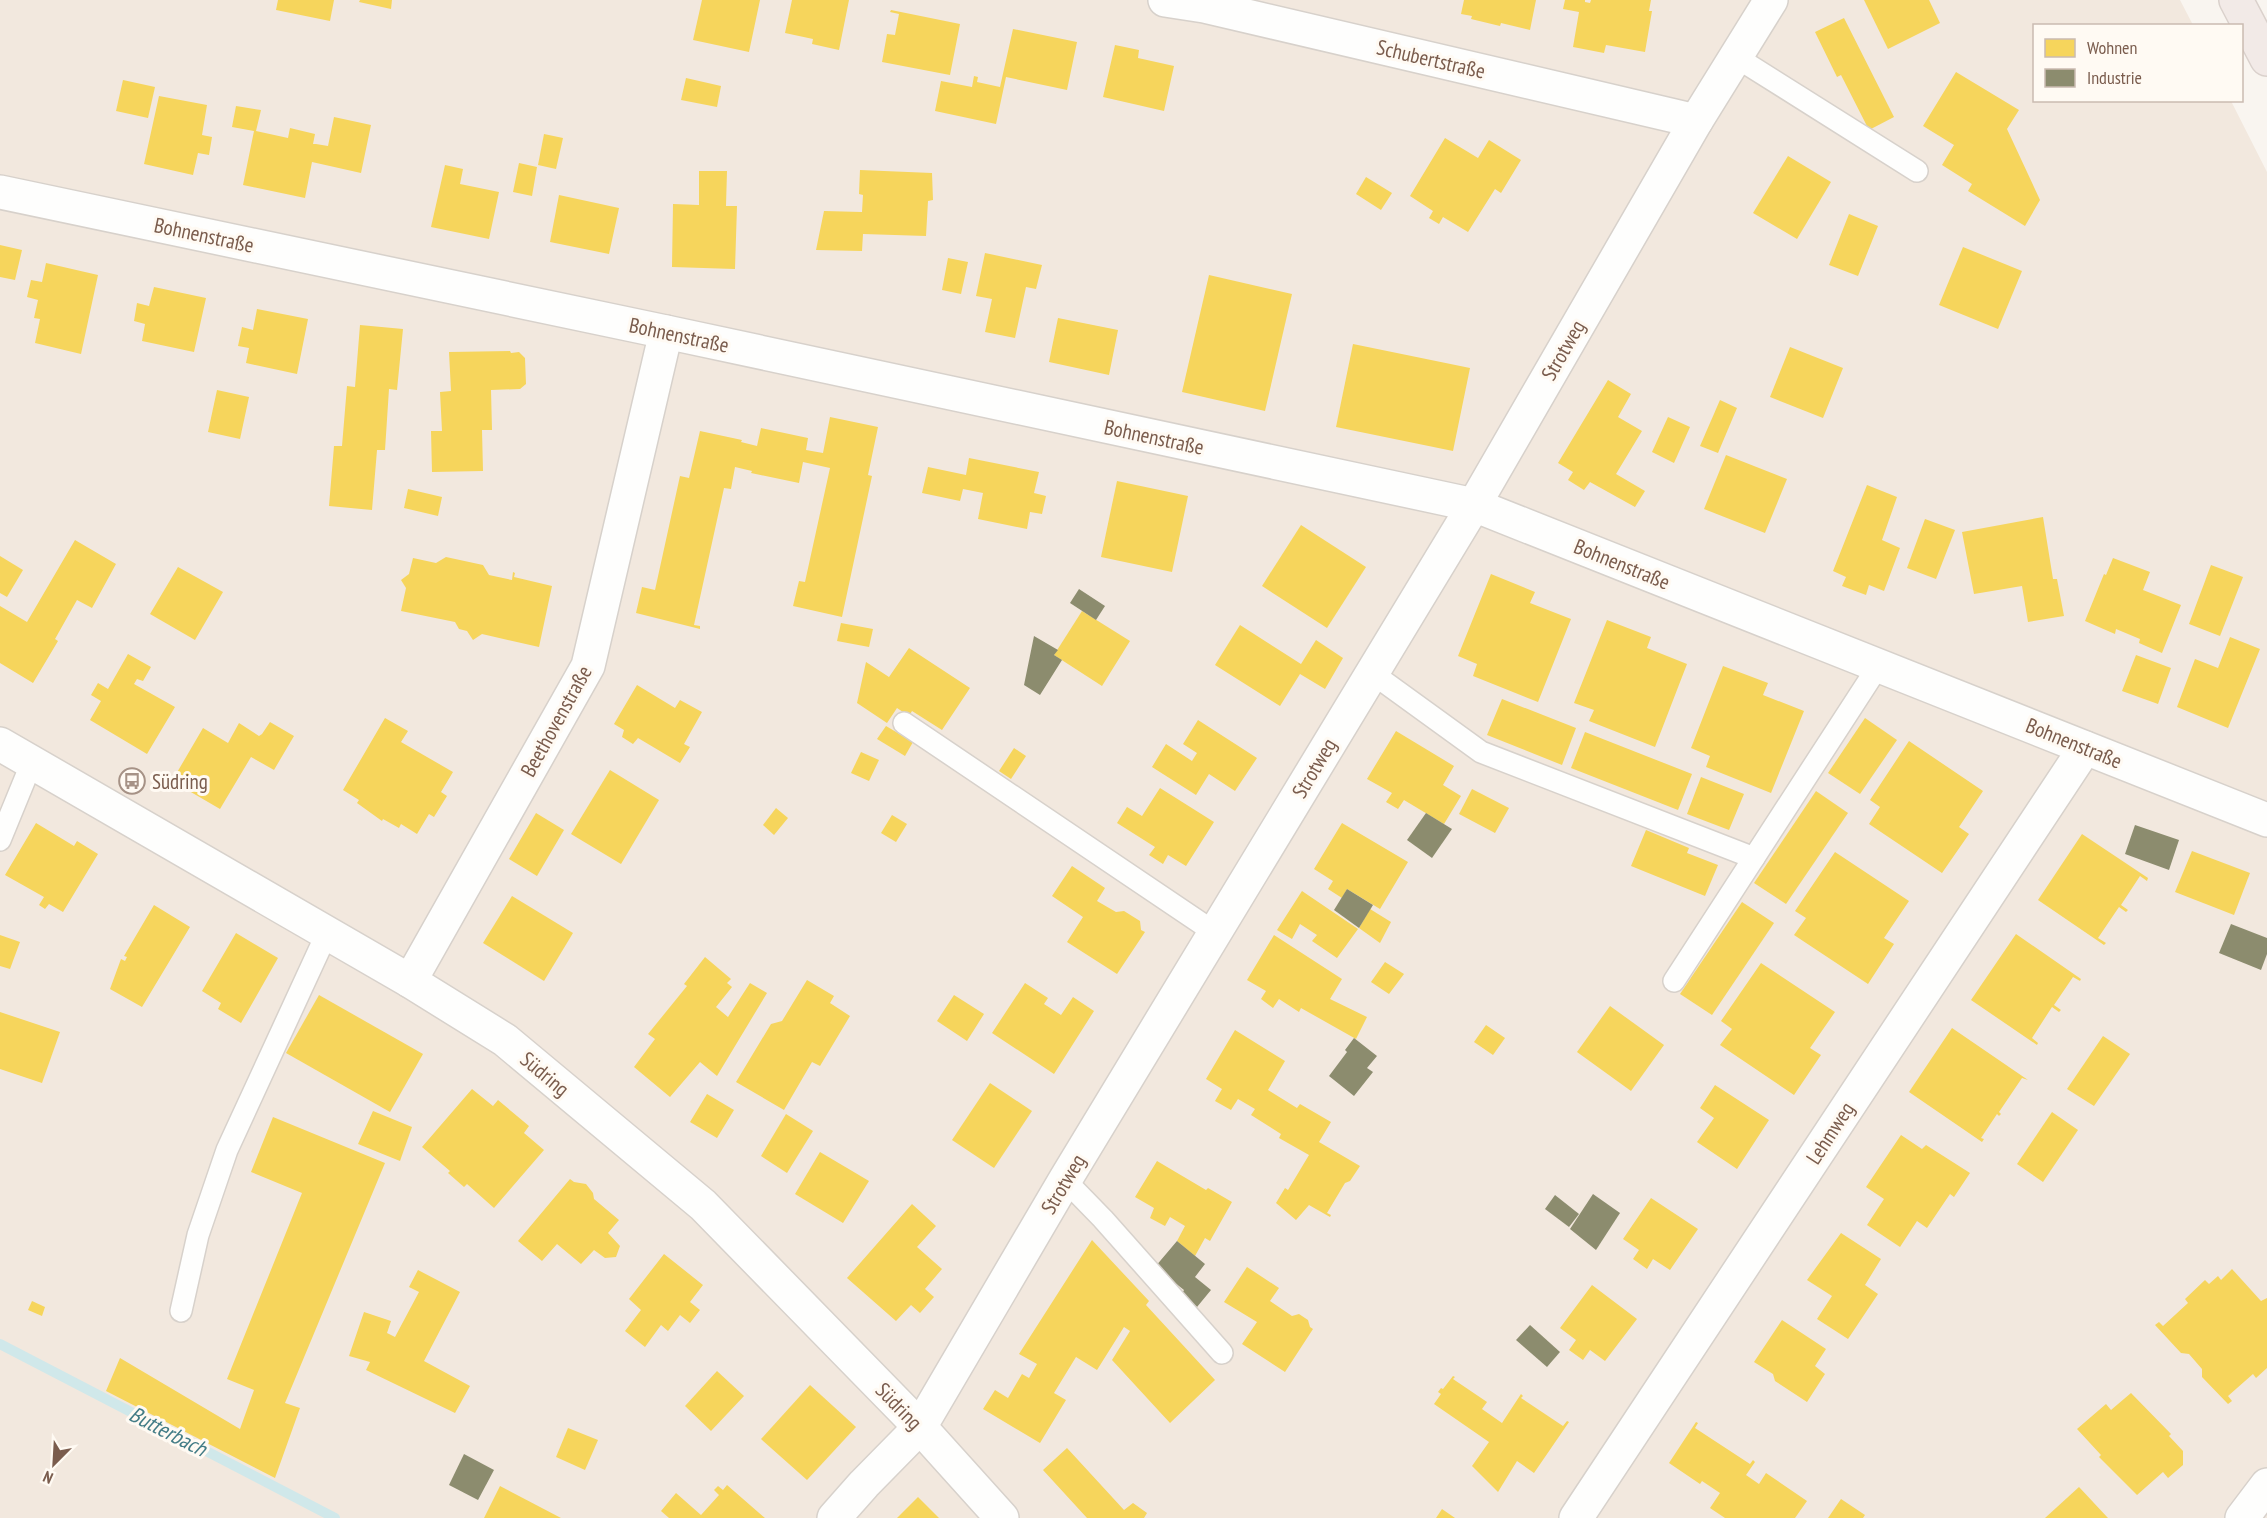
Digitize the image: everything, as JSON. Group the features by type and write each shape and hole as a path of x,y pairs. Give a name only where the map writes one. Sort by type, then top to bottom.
{"highway":[{"path":"2236,0 2267,59"}],"street":[{"name":"Schubertstraße","path":"1164,0 1204,6 1696,121"},
{"name":"Strotweg","path":"834,1518 920,1427 1065,1180 1473,505 1696,121 1771,0"},
{"name":"Bohnenstraße","path":"0,192 1473,505 2267,820"},
{"name":"Beethovenstraße","path":"410,981 588,666 666,332"},
{"name":"Südring","path":"0,744 410,981 505,1040 703,1205 920,1427 1002,1518"},
{"name":"Lehmweg","path":"1576,1518 2085,748"},
{"path":"2242,1518 2267,1485"}],"lane":[{"path":"1736,57 1917,171"},
{"path":"1674,981 1879,665"},
{"path":"1372,673 1481,752 1754,858"},
{"path":"903,723 1214,932"},
{"path":"0,840 32,762"},
{"path":"181,1311 198,1235 227,1150 327,933"},
{"path":"1065,1180 1103,1219 1222,1353"}],"shaded area":[{"path":"0,0 2180,0 2192,24 2033,24 2033,102 2232,102 2267,172 2267,1518 0,1518"}],"building: Wohnen":[{"path":"278,0 334,0 330,21 276,10"},
{"path":"360,0 392,0 391,9 359,2"},
{"path":"702,0 760,0 749,52 693,40"},
{"path":"792,0 849,0 839,50 812,44 813,39 785,33"},
{"path":"1464,0 1536,0 1530,30 1471,19 1472,16 1461,14"},
{"path":"1565,0 1585,0 1590,3 1591,0 1651,0 1649,11 1652,11 1645,52 1606,45 1604,53 1573,47 1579,12 1563,9"},
{"path":"1864,0 1929,0 1940,23 1888,49"},
{"path":"891,10 960,24 950,75 882,62 887,34 895,35 899,14 890,12"},
{"path":"1844,18 1894,117 1869,130 1841,75 1837,77 1815,32"},
{"path":"1013,29 1077,42 1067,90 1006,77 996,124 935,111 941,81 972,87 974,76 978,77 977,82 1000,87"},
{"path":"1115,45 1139,50 1138,58 1174,66 1164,111 1103,97"},
{"path":"1956,72 2019,110 2007,129 2040,200 2025,226 1968,191 1972,184 1942,165 1954,145 1923,126"},
{"path":"686,78 721,86 717,107 681,100"},
{"path":"123,80 155,87 148,118 116,111"},
{"path":"159,96 207,105 202,135 212,137 209,155 198,153 193,175 144,164"},
{"path":"236,106 261,110 256,131 288,138 290,128 315,134 313,144 328,146 334,117 371,125 361,173 312,162 305,198 243,185 254,131 232,127"},
{"path":"544,134 563,138 556,169 538,165"},
{"path":"1445,138 1478,158 1489,140 1521,160 1501,193 1495,189 1468,232 1443,217 1439,224 1429,218 1433,211 1410,196"},
{"path":"1788,156 1831,182 1797,239 1753,213"},
{"path":"519,163 537,167 532,196 513,192"},
{"path":"445,165 463,169 460,184 499,192 489,239 431,227"},
{"path":"860,170 932,173 933,200 928,201 926,236 863,234 862,251 816,250 824,211 862,212 863,195 859,194"},
{"path":"699,171 727,171 726,206 737,206 735,269 672,267 673,204 699,205"},
{"path":"1366,177 1392,193 1381,210 1356,194"},
{"path":"559,195 619,208 609,254 550,242"},
{"path":"1849,214 1878,226 1858,276 1829,265"},
{"path":"0,245 22,250 15,280 0,277"},
{"path":"1963,247 2022,271 1998,329 1939,305"},
{"path":"985,253 1042,265 1036,289 1026,287 1015,338 985,332 992,299 976,296"},
{"path":"948,258 968,262 961,294 942,290"},
{"path":"46,263 98,275 81,354 35,343 40,319 34,318 38,300 27,297 31,280 42,282"},
{"path":"1209,275 1292,294 1265,411 1182,392"},
{"path":"154,287 206,298 194,352 142,341 145,324 134,321 137,303 149,306"},
{"path":"257,309 308,319 297,374 246,363 249,348 238,346 242,327 253,330"},
{"path":"1058,318 1118,330 1109,375 1049,362"},
{"path":"360,325 403,329 397,390 389,389 385,450 377,450 372,510 329,506 334,446 342,446 347,386 355,387"},
{"path":"1353,344 1470,368 1453,451 1336,427"},
{"path":"1790,347 1843,368 1823,418 1770,397"},
{"path":"510,351 511,353 519,352 525,358 526,384 520,389 491,390 492,430 482,430 483,471 432,472 431,431 442,431 440,392 451,391 449,352"},
{"path":"1608,380 1631,394 1618,417 1642,431 1616,474 1645,491 1635,507 1590,482 1584,490 1568,480 1573,472 1558,463"},
{"path":"217,390 249,397 240,439 208,432"},
{"path":"1720,400 1737,408 1718,453 1700,446"},
{"path":"830,417 878,427 868,475 872,476 842,617 793,606 799,581 805,582 830,468 803,462 799,483 751,473 752,471 735,467 731,489 724,488 694,625 700,626 700,629 636,613 642,587 655,590 680,476 689,478 700,431 742,440 741,442 757,446 761,428 808,438 806,450 823,453"},
{"path":"1668,417 1690,427 1674,463 1652,452"},
{"path":"1726,455 1787,479 1765,533 1704,509"},
{"path":"969,458 1039,472 1034,493 1046,496 1042,514 1030,512 1027,529 978,519 983,493 963,489 960,501 922,493 928,467 966,475"},
{"path":"1117,481 1188,496 1172,572 1101,557"},
{"path":"1867,485 1897,497 1882,540 1900,548 1884,591 1869,585 1866,595 1842,586 1846,577 1833,571"},
{"path":"408,489 442,497 438,516 404,508"},
{"path":"2043,517 2053,579 2057,579 2064,616 2028,622 2022,586 1974,594 1962,532"},
{"path":"1925,519 1955,530 1936,579 1907,568"},
{"path":"1301,525 1366,567 1327,628 1262,586"},
{"path":"75,540 116,564 92,608 77,600 55,639 58,641 33,683 0,663 0,606 27,622"},
{"path":"0,556 23,570 7,597 0,593"},
{"path":"446,557 483,565 489,575 512,580 513,572 514,577 552,586 539,647 482,634 473,640 467,631 459,629 455,622 401,611 406,588 401,580 409,574 413,558 436,563"},
{"path":"2113,558 2150,572 2143,590 2181,605 2162,653 2139,643 2140,639 2116,629 2115,634 2085,621"},
{"path":"2211,565 2243,577 2220,636 2189,624"},
{"path":"178,567 223,592 195,640 150,614"},
{"path":"1491,574 1535,592 1530,603 1571,619 1538,702 1473,676 1477,664 1458,656"},
{"path":"1082,611 1130,641 1102,686 1054,655"},
{"path":"1607,620 1651,637 1647,648 1687,664 1655,747 1589,721 1594,710 1574,703"},
{"path":"841,623 873,629 869,647 837,641"},
{"path":"1240,625 1301,664 1316,640 1343,658 1325,689 1300,674 1280,706 1215,665"},
{"path":"2230,637 2260,649 2228,728 2177,707 2195,659 2218,668"},
{"path":"909,648 970,688 942,730 912,711 909,716 897,708 887,723 857,703 866,662 889,677"},
{"path":"128,654 151,667 143,681 137,679 134,684 175,707 147,754 90,720 101,701 91,695 98,683 108,689"},
{"path":"2136,655 2171,668 2158,704 2122,691"},
{"path":"1723,666 1768,683 1763,695 1804,711 1771,793 1706,767 1710,756 1691,748"},
{"path":"637,685 675,708 680,700 702,712 684,744 690,747 680,763 638,738 633,744 622,737 624,730 614,724"},
{"path":"1502,699 1576,728 1562,765 1487,735"},
{"path":"385,718 408,731 401,742 453,772 441,792 447,796 434,817 429,814 417,834 401,824 399,828 383,819 382,821 357,803 359,800 343,790"},
{"path":"1865,718 1897,740 1860,794 1828,773"},
{"path":"1198,720 1257,758 1235,791 1209,774 1196,795 1152,767 1166,744 1192,761 1197,753 1183,744"},
{"path":"270,722 294,736 274,770 251,757 220,809 172,781 203,728 228,743 239,723 259,736"},
{"path":"886,726 913,742 905,756 877,739"},
{"path":"1396,731 1454,766 1443,785 1461,796 1444,824 1404,800 1398,809 1386,802 1392,793 1367,779"},
{"path":"1585,732 1692,774 1678,810 1571,768"},
{"path":"1909,741 1983,791 1959,827 1969,834 1942,873 1869,824 1880,807 1870,800"},
{"path":"1014,748 1026,756 1011,779 999,771"},
{"path":"861,752 879,760 869,781 851,773"},
{"path":"610,770 659,800 621,864 571,834"},
{"path":"1701,777 1744,794 1729,830 1687,814"},
{"path":"1160,788 1214,822 1186,866 1168,855 1163,864 1149,855 1155,847 1117,823 1127,807 1142,816"},
{"path":"1472,789 1509,808 1495,833 1459,814"},
{"path":"1816,791 1848,813 1786,904 1754,883"},
{"path":"776,808 788,818 774,835 763,825"},
{"path":"536,813 564,830 537,876 509,859"},
{"path":"892,815 907,824 896,842 881,833"},
{"path":"36,823 74,846 77,841 98,854 63,912 49,904 45,909 39,905 44,897 5,875"},
{"path":"1342,823 1408,862 1380,909 1347,889 1342,898 1328,889 1333,881 1314,869"},
{"path":"1646,830 1689,848 1687,853 1718,865 1705,896 1631,866"},
{"path":"2082,834 2148,878 2147,881 2140,876 2121,905 2128,910 2126,912 2119,907 2098,938 2106,943 2104,945 2038,900"},
{"path":"2192,851 2250,873 2234,915 2175,892"},
{"path":"1835,852 1909,901 1884,938 1894,944 1868,984 1794,935 1806,918 1795,911"},
{"path":"1072,866 1105,888 1097,901 1116,912 1124,911 1140,921 1141,930 1145,932 1117,974 1067,942 1083,917 1052,896"},
{"path":"1302,891 1358,929 1337,958 1312,941 1317,935 1300,924 1292,939 1277,930"},
{"path":"512,896 573,933 544,981 483,943"},
{"path":"1742,902 1774,923 1712,1015 1680,994"},
{"path":"154,905 190,927 142,1007 110,989 121,959 125,961 127,957 124,956"},
{"path":"1370,909 1391,922 1380,943 1359,928"},
{"path":"236,933 278,958 241,1023 218,1009 221,1003 202,991"},
{"path":"2016,934 2081,979 2080,981 2073,977 2054,1005 2061,1010 2059,1012 2052,1007 2032,1038 2038,1043 2037,1045 1971,1000"},
{"path":"0,935 20,942 10,969 0,966"},
{"path":"1274,935 1342,979 1330,999 1367,1017 1356,1039 1301,1008 1299,1012 1279,999 1273,1008 1261,999 1266,991 1247,980"},
{"path":"705,957 731,979 727,983 732,987 716,1007 728,1017 750,983 767,993 717,1076 700,1062 670,1097 634,1067 655,1039 648,1034 687,986 684,984"},
{"path":"1385,962 1404,974 1389,994 1371,982"},
{"path":"1761,963 1835,1012 1810,1048 1821,1055 1794,1095 1720,1045 1732,1029 1721,1021"},
{"path":"807,980 834,996 830,1003 850,1016 820,1066 812,1062 784,1110 736,1082 771,1024 782,1021"},
{"path":"1025,983 1048,998 1044,1004 1061,1015 1073,997 1094,1011 1054,1074 992,1033"},
{"path":"319,995 423,1054 390,1112 286,1053"},
{"path":"954,995 984,1014 967,1041 937,1021"},
{"path":"1610,1006 1664,1045 1631,1091 1577,1052"},
{"path":"0,1012 60,1032 42,1083 0,1069"},
{"path":"1486,1025 1505,1038 1493,1055 1474,1042"},
{"path":"1952,1028 2028,1080 2022,1078 1999,1112 2001,1114 1999,1116 1997,1114 1981,1138 1984,1139 1982,1142 1909,1092"},
{"path":"1235,1030 1285,1061 1268,1090 1297,1108 1300,1104 1331,1122 1319,1142 1360,1166 1350,1181 1345,1183 1327,1213 1331,1215 1330,1217 1309,1205 1296,1220 1276,1203 1285,1188 1288,1190 1309,1155 1279,1138 1281,1134 1251,1115 1255,1109 1238,1099 1231,1110 1215,1101 1222,1089 1206,1079"},
{"path":"2103,1036 2130,1054 2094,1106 2067,1089"},
{"path":"990,1083 1032,1111 994,1168 952,1140"},
{"path":"1715,1085 1769,1120 1737,1169 1697,1142 1714,1118 1700,1108"},
{"path":"472,1089 493,1106 498,1100 529,1126 524,1133 544,1150 494,1208 467,1184 464,1187 448,1173 450,1171 422,1147"},
{"path":"707,1094 734,1110 717,1138 690,1122"},
{"path":"373,1111 412,1127 400,1161 358,1144"},
{"path":"2052,1112 2078,1130 2043,1182 2017,1164"},
{"path":"786,1114 813,1131 787,1173 761,1156"},
{"path":"273,1117 385,1163 285,1403 300,1408 275,1478 106,1391 120,1358 240,1429 254,1390 227,1379 302,1193 251,1172"},
{"path":"1901,1135 1922,1149 1926,1145 1970,1173 1954,1197 1950,1194 1927,1228 1917,1221 1900,1247 1867,1225 1884,1199 1866,1187"},
{"path":"820,1152 869,1181 843,1223 795,1194"},
{"path":"1157,1161 1206,1190 1208,1188 1232,1202 1210,1241 1205,1238 1195,1256 1177,1241 1185,1226 1170,1217 1165,1226 1150,1218 1154,1208 1135,1197"},
{"path":"570,1179 586,1184 593,1193 594,1199 619,1220 608,1233 620,1246 616,1257 605,1258 594,1250 581,1264 557,1244 542,1261 518,1241"},
{"path":"1651,1198 1698,1229 1670,1270 1653,1259 1647,1269 1633,1259 1639,1250 1623,1239"},
{"path":"912,1204 936,1226 917,1247 942,1269 925,1289 934,1297 920,1313 911,1305 896,1321 847,1278"},
{"path":"1841,1233 1881,1259 1865,1285 1878,1294 1848,1339 1817,1319 1832,1296 1807,1280"},
{"path":"1092,1240 1149,1301 1146,1305 1215,1380 1170,1423 1112,1360 1130,1331 1124,1327 1097,1370 1076,1357 1054,1393 1066,1400 1040,1443 983,1409 995,1390 1008,1398 1022,1374 1029,1378 1037,1364 1019,1354"},
{"path":"664,1254 703,1285 690,1302 700,1310 690,1323 680,1315 668,1331 661,1325 645,1347 625,1331 641,1310 629,1299"},
{"path":"1247,1267 1279,1288 1270,1301 1292,1316 1299,1314 1308,1320 1313,1329 1285,1372 1242,1344 1257,1322 1224,1302"},
{"path":"2232,1269 2261,1301 2267,1298 2267,1368 2256,1378 2253,1374 2228,1396 2232,1401 2228,1404 2202,1377 2202,1369 2189,1354 2181,1353 2155,1325 2159,1322 2163,1326 2188,1303 2185,1299 2205,1280 2209,1284 2218,1276 2221,1280"},
{"path":"418,1270 460,1292 424,1361 470,1386 455,1413 366,1370 370,1362 349,1356 364,1312 391,1321 387,1333 395,1337 419,1292 409,1287"},
{"path":"1592,1285 1637,1319 1605,1361 1590,1350 1583,1360 1569,1350 1576,1340 1560,1328"},
{"path":"32,1301 45,1307 42,1316 28,1310"},
{"path":"1782,1320 1826,1349 1815,1366 1825,1374 1807,1402 1775,1381 1773,1374 1754,1362"},
{"path":"717,1371 744,1396 711,1431 685,1406"},
{"path":"1453,1376 1455,1377 1453,1379 1487,1402 1482,1409 1502,1423 1521,1394 1523,1396 1521,1398 1563,1426 1567,1421 1569,1422 1534,1473 1517,1461 1498,1492 1472,1466 1489,1442 1434,1404 1441,1394 1438,1392"},
{"path":"810,1385 856,1427 807,1480 761,1439"},
{"path":"2131,1393 2171,1434 2169,1436 2183,1451 2183,1465 2168,1478 2163,1472 2137,1495 2099,1457 2101,1455 2077,1429 2106,1404 2111,1410"},
{"path":"1696,1422 1698,1423 1695,1428 1750,1464 1753,1460 1755,1462 1746,1475 1759,1484 1766,1473 1807,1501 1795,1518 1725,1518 1710,1508 1720,1493 1702,1481 1700,1484 1669,1463"},
{"path":"568,1428 598,1440 585,1470 556,1457"},
{"path":"1067,1448 1124,1510 1133,1503 1147,1513 1144,1518 1087,1518 1043,1470"},
{"path":"727,1485 765,1518 669,1518 661,1511 676,1493 701,1515 719,1495 714,1490 718,1486 723,1490"},
{"path":"500,1486 561,1518 484,1518"},
{"path":"2079,1487 2108,1518 2045,1518"},
{"path":"918,1497 939,1518 897,1518"},
{"path":"1841,1499 1865,1515 1863,1518 1828,1518"},
{"path":"1442,1509 1455,1518 1436,1518"}],"building: Industrie":[{"path":"1079,589 1105,606 1096,620 1070,603"},
{"path":"1034,636 1058,650 1054,655 1062,660 1040,695 1024,685"},
{"path":"1426,813 1452,829 1432,858 1407,840"},
{"path":"2135,825 2179,840 2169,870 2125,854"},
{"path":"1347,889 1373,905 1359,928 1334,910"},
{"path":"2231,924 2267,938 2267,954 2261,970 2219,953"},
{"path":"1354,1038 1377,1056 1367,1068 1373,1072 1354,1096 1329,1076 1347,1052 1345,1050"},
{"path":"1593,1194 1620,1213 1596,1250 1570,1229"},
{"path":"1555,1195 1579,1214 1569,1227 1545,1209"},
{"path":"1177,1241 1205,1264 1195,1277 1211,1290 1197,1307 1181,1295 1184,1290 1155,1267"},
{"path":"1530,1325 1560,1352 1547,1367 1516,1340"},
{"path":"464,1454 494,1470 478,1500 449,1485"}],"waterway":[{"name":"Butterbach","path":"0,1344 335,1518"}],"place":[{"name":"Südring","path":"132,781"}]}
